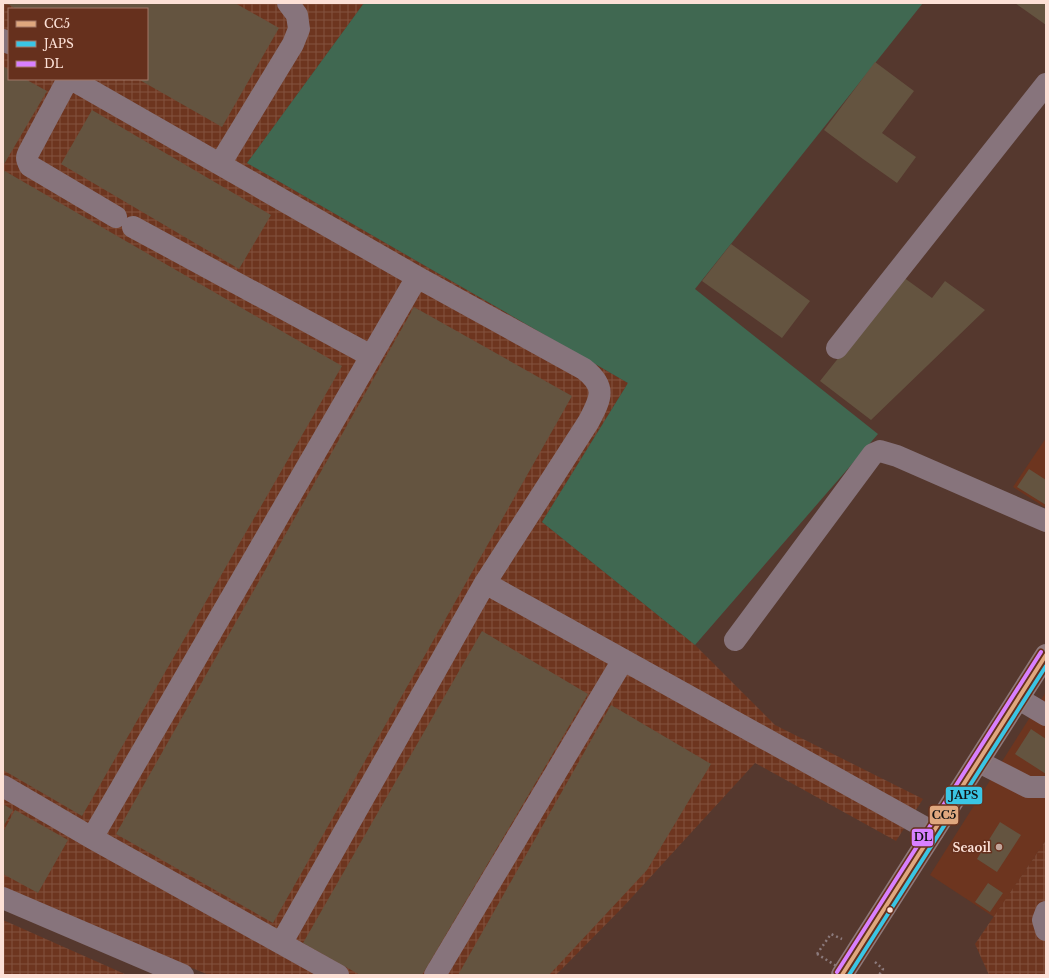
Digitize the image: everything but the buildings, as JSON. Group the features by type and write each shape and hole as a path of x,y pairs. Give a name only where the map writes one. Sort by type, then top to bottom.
{"highway":[{"path":"842,975 1046,655"}],"street":[{"path":"220,164 293,44 299,29 298,15 288,3"},
{"path":"67,80 27,156 26,160 30,166 124,222 371,356"},
{"path":"73,80 417,277 584,369 592,376 600,389 598,403 589,421 485,583 282,942"},
{"path":"837,348 1046,84"},
{"path":"92,838 417,277"},
{"path":"734,640 873,454 880,451 897,456 1046,521"},
{"path":"485,583 933,832"},
{"path":"435,975 623,660"},
{"path":"1019,699 1046,715"},
{"path":"978,762 1028,787 1046,787"},
{"path":"3,786 92,838 282,942 338,975"},
{"path":"3,898 183,975"},
{"path":"1046,912 1043,920 1046,930"}],"path":[{"path":"851,975 817,954 831,934 859,948"}],"shaded area":[{"path":"3,3 364,3 247,163 628,383 542,522 695,645 775,725 923,799 896,841 755,763 623,907 556,975 209,975 63,915 3,888"},
{"path":"1046,438 1046,508 1013,487"},
{"path":"1046,692 1046,840 994,917 930,875"},
{"path":"1046,840 1046,975 989,975 975,944"},
{"path":"3,920 127,975 3,975"}],"green space":[{"path":"364,3 923,3 695,289 878,434 695,645 542,522 628,383 247,163"}],"transit line":[{"name":"DL","path":"837,972 1041,652"},
{"name":"CC5","path":"842,975 1046,655"},
{"name":"JAPS","path":"849,975 1046,666"}],"place":[{"name":"Seaoil","path":"999,847"}]}
